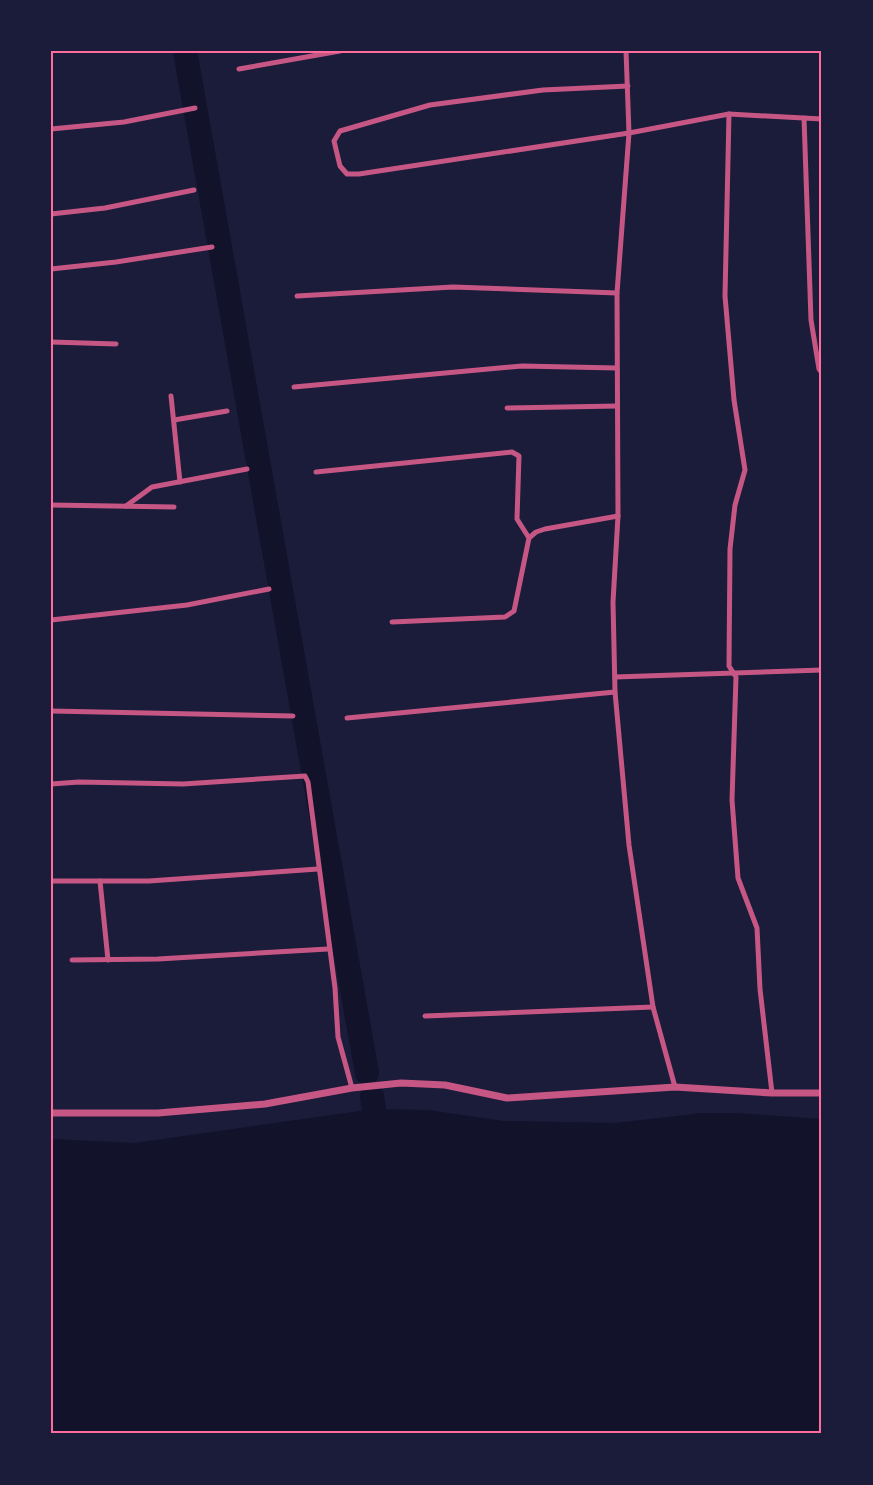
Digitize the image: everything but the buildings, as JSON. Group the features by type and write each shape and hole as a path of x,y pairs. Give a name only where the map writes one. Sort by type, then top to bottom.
{"street":[{"path":"239,69 340,51"},
{"path":"626,51 629,133 617,293 618,516 613,602 615,692 629,845 653,1006 675,1087"},
{"path":"628,86 543,90 430,104 340,131 334,141 342,170 347,174 359,174 629,133 729,114 822,119"},
{"path":"51,129 124,122 195,108"},
{"path":"729,114 725,296 734,400 745,470 735,505 730,550 729,666 736,676 732,800 738,878 757,928 760,989 772,1093"},
{"path":"804,118 811,320 819,369 822,373"},
{"path":"51,214 105,208 194,190"},
{"path":"51,269 116,262 212,247"},
{"path":"297,296 453,287 544,292 617,293"},
{"path":"51,342 116,344"},
{"path":"294,387 522,366 617,368"},
{"path":"171,396 180,482"},
{"path":"507,408 617,406"},
{"path":"174,420 227,411"},
{"path":"316,472 512,452 519,456 517,518 529,538"},
{"path":"126,506 152,487 247,468"},
{"path":"51,505 174,507"},
{"path":"392,622 505,618 514,611 529,538 536,532 545,529 618,516"},
{"path":"51,620 187,605 269,589"},
{"path":"615,677 822,670"},
{"path":"348,718 615,692"},
{"path":"51,711 293,716"},
{"path":"51,784 80,782 183,784 305,776 308,782 334,988 338,1037 352,1088"},
{"path":"51,881 149,881 318,869"},
{"path":"100,881 108,960"},
{"path":"72,960 158,959 328,949"},
{"path":"424,1016 653,1006"},
{"path":"51,1113 168,1112 265,1104 352,1088 401,1084 445,1086 507,1098 675,1087 822,1094"}],"shaded area":[{"path":"374,1109 428,1110 503,1121 615,1123 702,1113 735,1113 822,1119 822,1434 51,1434 51,1139 135,1143"}],"waterway":[{"path":"185,51 367,1073"},
{"path":"372,1096 374,1109"}]}
